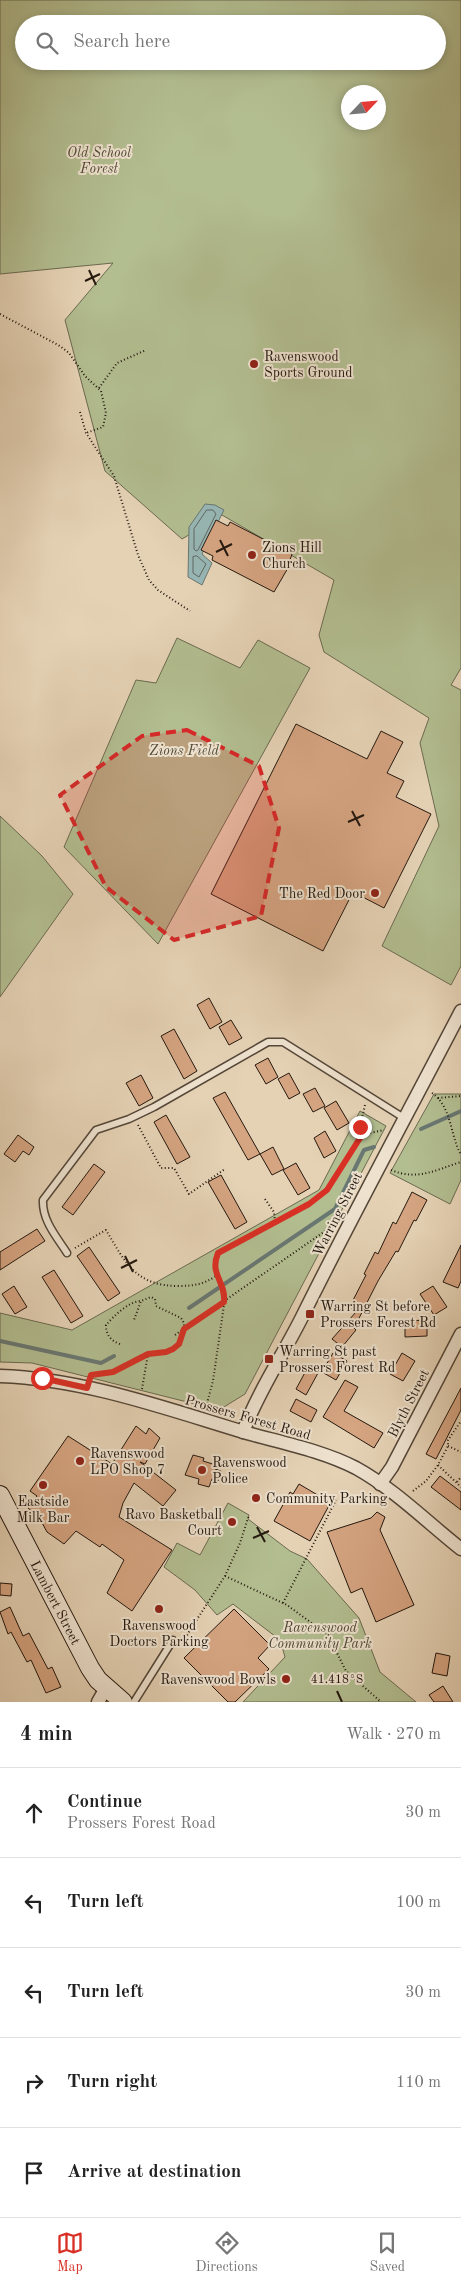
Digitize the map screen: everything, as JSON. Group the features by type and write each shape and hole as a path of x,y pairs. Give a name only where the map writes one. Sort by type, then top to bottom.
{"street":[{"name":"Warring Street","path":"243,1432 249,1415 379,1164 461,1011"},
{"name":"Blyth Street","path":"380,1484 392,1467 461,1334"},
{"name":"Prossers Forest Road","path":"0,1376 42,1378 87,1388 344,1462 380,1484 461,1549"},
{"name":"Lambert Street","path":"0,1495 98,1680 102,1695 123,1702"}],"lane":[{"path":"67,1253 47,1222 42,1210 43,1200 96,1130 134,1117 268,1042 276,1040 284,1042 368,1095 402,1123"},
{"path":"134,1702 173,1640"}],"path":[{"path":"0,314 60,346 69,353 85,376 99,388 104,399 106,413 103,427 86,433"},
{"path":"99,388 117,363 146,350"},
{"path":"80,412 86,433 114,476 138,555 149,580 158,590 190,611"},
{"path":"422,1086 438,1098 447,1113 461,1155"},
{"path":"205,1410 213,1381 224,1302 224,1290 216,1276 215,1262 218,1253 309,1204 327,1190 360,1138 363,1110 368,1095"},
{"path":"438,1098 461,1096"},
{"path":"134,1117 161,1168 174,1168 189,1194 225,1169"},
{"path":"360,1138 402,1123"},
{"path":"379,1164 405,1175 416,1176 461,1162"},
{"path":"265,1199 274,1212 275,1222"},
{"path":"175,1335 331,1226 349,1224"},
{"path":"67,1253 106,1230 133,1271 158,1285 204,1284 216,1276"},
{"path":"87,1388 91,1375 113,1372 148,1354 166,1352 173,1349 179,1344 184,1323 181,1318 156,1306 154,1299 146,1298 137,1301 120,1312 106,1325 107,1335 113,1342 120,1344"},
{"path":"134,1320 141,1301"},
{"path":"142,1393 148,1354"},
{"path":"413,1491 426,1481 438,1465 448,1446 448,1440 461,1421"},
{"path":"448,1446 461,1452"},
{"path":"438,1465 461,1486"},
{"path":"457,1482 461,1477"},
{"path":"283,1603 336,1500"},
{"path":"179,1647 225,1576 240,1543 249,1515"},
{"path":"225,1576 283,1603 328,1635 346,1672 381,1702"}],"highlighted area":[{"path":"187,730 259,766 279,828 261,916 174,940 106,887 60,795 142,736"}],"green space":[{"name":"Old School Forest","path":"0,0 461,0 461,668 451,685 461,690 461,966 451,985 382,946 439,826 420,743 429,718 324,652 319,635 334,580 222,515 182,539 105,471 65,320 113,263 0,274"},
{"name":"Zions Field","path":"177,638 240,668 258,640 310,668 158,944 64,847 136,680 156,683"},
{"path":"0,816 42,856 73,894 0,997"},
{"path":"434,1094 461,1094 461,1180 450,1204 390,1173"},
{"path":"360,1111 386,1126 245,1394 219,1410 32,1363 0,1362 0,1313 72,1330 319,1190"},
{"name":"Ravenswood Community Park","path":"228,1503 249,1515 248,1519 290,1551 307,1559 359,1618 380,1672 416,1702 243,1702 285,1657 280,1640 233,1604 217,1615 195,1590 164,1567 177,1543 200,1555"}],"water":[{"path":"205,504 215,505 224,510 202,554 212,563 202,585 188,577 189,527"}],"building":[{"name":"Zions Hill Church","path":"216,520 228,526 230,522 292,554 290,560 292,561 274,592 212,560 213,556 201,550"},
{"path":"296,724 367,759 381,731 403,742 387,773 404,781 396,797 431,814 384,908 353,892 323,951 211,894"},
{"path":"209,998 222,1022 210,1029 197,1005"},
{"path":"231,1020 242,1038 229,1045 219,1027"},
{"path":"174,1029 197,1071 184,1079 161,1036"},
{"path":"268,1058 278,1077 266,1084 255,1065"},
{"path":"289,1073 300,1093 289,1099 278,1079"},
{"path":"141,1075 153,1098 139,1106 126,1083"},
{"path":"315,1088 325,1106 313,1112 303,1094"},
{"path":"225,1092 260,1154 248,1160 213,1098"},
{"path":"336,1101 349,1123 337,1130 324,1108"},
{"path":"166,1115 190,1157 177,1164 154,1122"},
{"path":"325,1131 336,1151 324,1158 314,1138"},
{"path":"18,1135 34,1147 29,1155 23,1151 15,1162 4,1154"},
{"path":"273,1147 284,1169 272,1175 260,1154"},
{"path":"296,1163 310,1188 298,1195 283,1170"},
{"path":"94,1164 105,1172 73,1215 62,1207"},
{"path":"221,1175 247,1222 235,1229 208,1182"},
{"path":"412,1192 427,1200 416,1221 414,1220 398,1252 396,1251 378,1281 354,1328 356,1330 342,1347 332,1339 356,1312 349,1308 366,1275 364,1274 375,1252 378,1254 393,1222 396,1224"},
{"path":"37,1229 45,1241 0,1270 0,1252"},
{"path":"461,1245 461,1281 458,1288 443,1282"},
{"path":"89,1247 120,1293 108,1301 77,1256"},
{"path":"54,1270 83,1316 71,1323 42,1277"},
{"path":"14,1286 27,1307 15,1314 2,1294"},
{"path":"433,1286 447,1307 434,1315 420,1294"},
{"path":"427,1320 427,1336 405,1337 405,1321"},
{"path":"333,1353 347,1361 336,1380 322,1372"},
{"path":"402,1353 415,1361 403,1381 390,1374"},
{"path":"308,1367 318,1373 306,1395 296,1389"},
{"path":"345,1380 358,1387 344,1411 383,1433 374,1448 323,1417"},
{"path":"461,1388 461,1410 436,1459 426,1454"},
{"path":"296,1399 317,1410 311,1422 290,1411"},
{"path":"136,1426 146,1434 149,1428 160,1438 145,1464 140,1462 176,1490 163,1506 134,1483 123,1503 119,1517 172,1550 132,1611 107,1593 124,1560 102,1544 100,1547 76,1531 64,1544 47,1532 40,1519 28,1508 37,1496 30,1491 68,1436 112,1464"},
{"path":"193,1455 204,1458 203,1461 216,1465 215,1469 221,1471 218,1481 212,1479 209,1487 198,1484 199,1479 185,1475"},
{"path":"440,1476 461,1492 461,1510 431,1487"},
{"path":"299,1484 321,1497 323,1493 333,1498 310,1541 274,1521 290,1492 293,1494"},
{"path":"377,1512 385,1517 380,1530 414,1605 376,1622 362,1588 351,1593 327,1532 371,1518"},
{"path":"0,1583 12,1584 11,1596 0,1595"},
{"path":"10,1607 23,1636 29,1633 48,1669 52,1667 61,1687 46,1693 31,1660 27,1662 11,1632 8,1634 0,1612"},
{"path":"234,1609 270,1645 258,1658 269,1669 235,1702 228,1702 184,1658"},
{"path":"436,1653 450,1656 447,1676 432,1673"},
{"path":"443,1686 453,1702 434,1702 429,1695"}],"waterway":[{"path":"421,1129 461,1111"},
{"path":"189,1308 335,1209 364,1150 374,1147"},
{"path":"0,1341 101,1363 114,1356"}],"place":[{"name":"Ravenswood Sports Ground","path":"254,364"},
{"name":"Zions Hill Church","path":"252,555"},
{"name":"The Red Door","path":"375,893"},
{"name":"Warring St before Prossers Forest Rd","path":"310,1314"},
{"name":"Warring St past Prossers Forest Rd","path":"269,1359"},
{"name":"Ravenswood LPO Shop 7","path":"80,1461"},
{"name":"Ravenswood Police","path":"202,1470"},
{"name":"Eastside Milk Bar","path":"43,1485"},
{"name":"Community Parking","path":"256,1498"},
{"name":"Ravo Basketball Court","path":"232,1522"},
{"name":"Ravenswood Doctors Parking","path":"159,1609"},
{"name":"Ravenswood Bowls","path":"286,1679"}],"route":[{"path":"42,1378 87,1388 91,1375 99,1376 113,1372 148,1354 156,1354 173,1349 179,1344 184,1329 224,1302 224,1290 215,1272 215,1262 218,1253 309,1204 327,1190 334,1183 360,1138 360,1127"}]}
